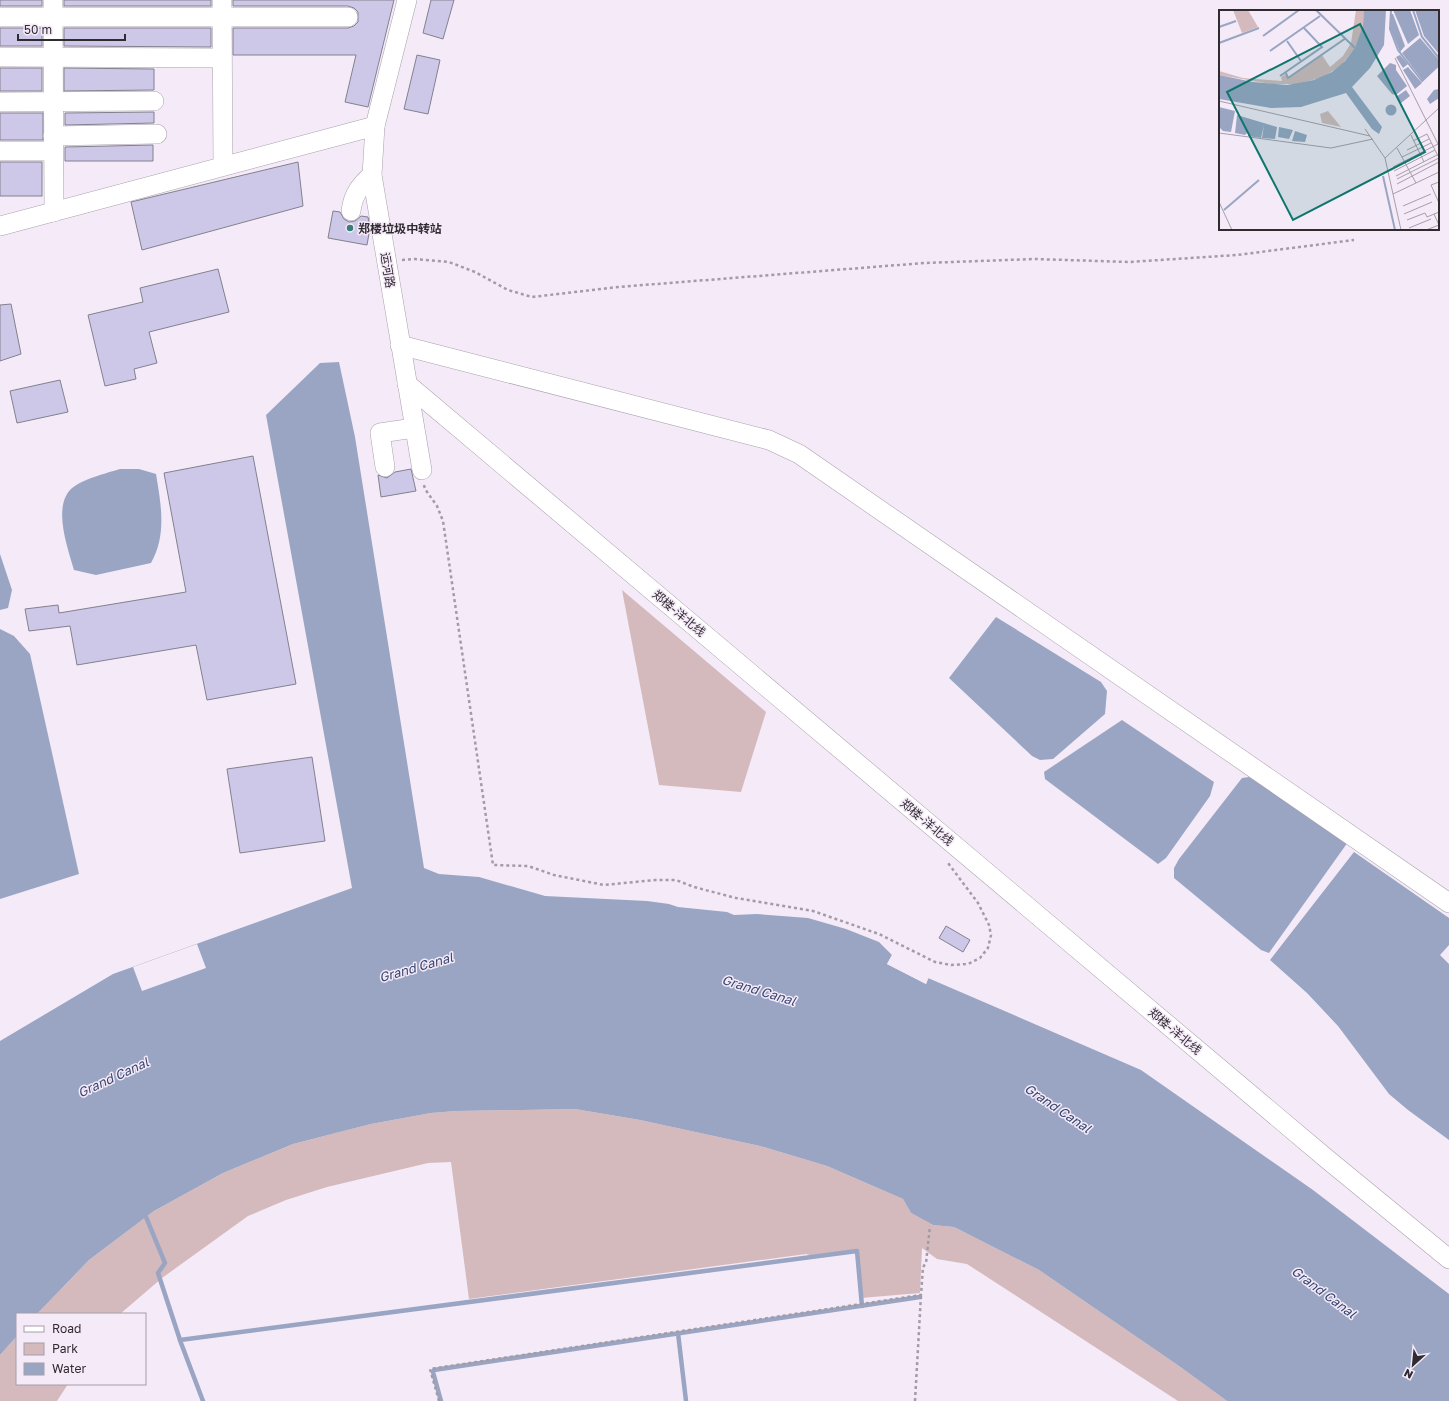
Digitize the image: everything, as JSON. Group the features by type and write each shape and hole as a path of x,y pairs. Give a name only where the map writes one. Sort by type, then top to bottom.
{"street":[{"name":"运河路","path":"407,0 375,126 372,175 422,470"},
{"path":"53,9 54,212"},
{"path":"0,17 53,9 222,9 348,17"},
{"path":"222,9 223,166"},
{"path":"0,57 222,58"},
{"path":"0,102 154,101"},
{"path":"0,226 375,126"},
{"path":"0,152 53,144 157,134"},
{"path":"351,211 352,201 358,190 372,175"},
{"path":"400,345 769,440 799,454 1449,903"},
{"name":"郑楼-洋北线","path":"407,384 1315,1149 1449,1259"},
{"path":"385,467 380,433 414,428"}],"path":[{"path":"386,261 415,259 449,262 474,272 508,290 532,297 618,287 924,262 1035,259 1129,262 1237,255 1354,240"},
{"path":"422,470 425,489 438,506 443,521 493,865 528,866 554,875 604,886 655,880 676,880 694,887 736,898 813,911 879,934 935,962 951,965 968,964 980,958 988,948 991,935 989,925 978,903 945,858"},
{"path":"915,1401 923,1267 926,1263 930,1226"},
{"path":"439,1401 430,1369 921,1295"}],"green space":[{"path":"622,590 766,712 741,792 659,785"},
{"path":"575,1109 640,1120 760,1146 827,1166 903,1199 911,1213 933,1225 954,1227 1039,1270 1179,1366 1227,1401 1178,1401 967,1264 937,1259 922,1248 920,1293 861,1298 857,1252 818,1257 806,1254 469,1299 451,1162 428,1163 327,1187 286,1200 248,1216 162,1278 121,1313 38,1313 89,1260 154,1211 223,1173 293,1144 371,1124 431,1113 456,1111"},
{"path":"16,1337 16,1385 67,1385 57,1401 0,1401 0,1355"}],"water":[{"name":"Grand Canal","path":"339,362 355,437 424,868 439,874 479,877 545,896 647,901 669,904 678,907 727,912 734,915 757,914 808,918 846,929 879,942 892,955 887,964 926,984 928,978 1141,1070 1313,1190 1449,1294 1449,1401 1227,1401 1179,1366 1039,1270 954,1227 933,1225 911,1213 903,1199 827,1166 760,1146 640,1120 575,1109 456,1111 431,1113 371,1124 293,1144 223,1173 154,1211 89,1260 38,1313 16,1313 16,1337 0,1355 0,1041 113,974 352,888 266,415 320,363"},
{"path":"120,469 139,469 156,474 161,508 161,530 156,552 151,563 96,575 74,570 63,529 62,518 65,498 74,486 94,477"},
{"path":"0,554 12,590 8,608 0,610"},
{"path":"996,617 1101,682 1107,691 1105,714 1053,759 1040,760 1032,756 949,678"},
{"path":"0,629 14,636 30,654 79,874 0,899"},
{"path":"1122,720 1214,782 1210,796 1166,858 1158,864 1045,779 1044,772"},
{"path":"1249,777 1348,842 1269,953 1261,950 1174,878 1174,868 1179,859 1242,778"},
{"path":"1354,852 1449,918 1449,945 1440,955 1449,964 1449,1140 1389,1094 1338,1026 1307,993 1270,960"}],"pier":[{"path":"197,944 206,968 142,991 133,967"},
{"path":"892,955 894,956 890,964 925,981 929,977 926,984 887,964"}],"building":[{"path":"0,0 42,0 42,6 0,6"},
{"path":"64,0 211,0 211,6 64,6"},
{"path":"233,0 394,0 368,107 345,102 356,55 233,55 233,28 348,28 354,26 358,22 358,12 354,8 348,6 233,6"},
{"path":"431,0 454,0 443,39 423,33"},
{"path":"0,28 42,28 42,46 0,46"},
{"path":"64,28 211,28 211,47 64,46"},
{"path":"417,55 440,60 428,114 404,109"},
{"path":"0,68 42,68 42,91 0,91"},
{"path":"64,68 154,69 154,90 64,91"},
{"path":"154,112 154,123 65,125 65,113"},
{"path":"0,113 43,113 43,140 0,140"},
{"path":"153,145 153,161 65,161 65,147"},
{"path":"0,162 42,162 42,196 0,196"},
{"path":"298,162 303,206 142,250 131,202"},
{"name":"郑楼垃圾中转站","path":"333,211 340,212 344,219 349,222 355,221 361,216 368,217 370,228 367,245 328,238"},
{"path":"218,269 229,312 149,332 157,363 134,369 136,379 105,386 88,315 143,302 140,288"},
{"path":"11,304 21,354 0,361 0,305"},
{"path":"60,380 68,412 17,423 10,391"},
{"path":"253,456 296,684 207,700 196,645 77,665 70,626 29,631 25,609 58,605 59,613 186,592 164,473"},
{"path":"411,469 416,491 381,497 378,475 387,478 395,472"},
{"path":"312,757 325,841 240,853 227,769"},
{"path":"946,926 970,940 963,952 939,938"}],"waterway":[{"path":"146,1217 165,1263 158,1273 181,1343 203,1401"},
{"path":"180,1340 857,1251 862,1306"},
{"path":"441,1401 433,1372 434,1370 920,1297"},
{"path":"678,1333 686,1401"}],"place":[{"name":"郑楼垃圾中转站","path":"350,228"}]}
